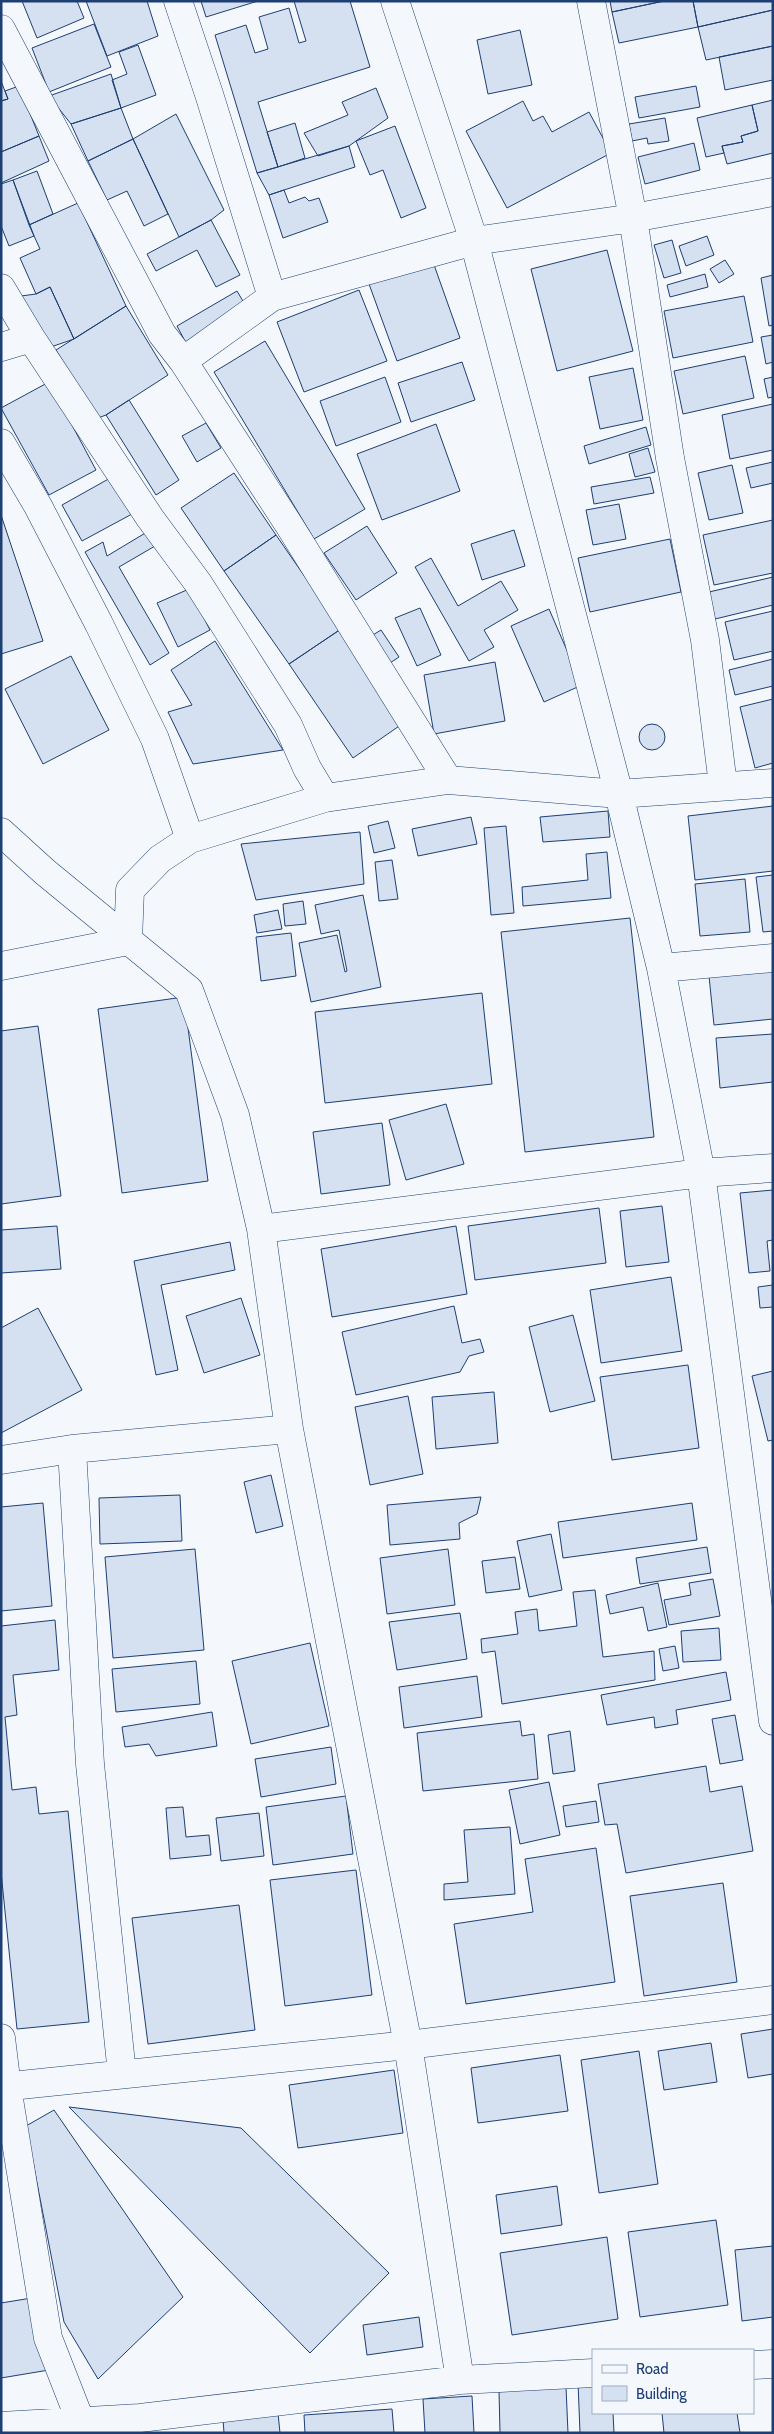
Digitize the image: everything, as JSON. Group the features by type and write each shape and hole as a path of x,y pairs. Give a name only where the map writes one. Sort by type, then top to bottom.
{"street":[{"path":"178,1 210,94 272,297"},
{"path":"396,1 474,241 619,794 661,968 701,1174 762,1555 773,1721"},
{"path":"591,1 634,218 670,458 706,640 723,785"},
{"path":"1,29 162,334 183,360 289,525 448,780"},
{"path":"183,360 272,297 474,241 634,218 773,192"},
{"path":"1,288 31,338 150,518 198,583 288,725 307,768 325,798"},
{"path":"1,347 31,338"},
{"path":"1,443 38,506 99,624 155,739 190,839"},
{"path":"128,941 130,890 160,859 190,839 325,798 448,780 619,794 723,785 773,783"},
{"path":"1,832 44,872 189,990 235,1114 261,1229 290,1429 408,2045 460,2380"},
{"path":"1,966 128,941"},
{"path":"661,968 773,958"},
{"path":"261,1229 701,1174 773,1168"},
{"path":"1,1460 72,1449 290,1429"},
{"path":"72,1449 90,1764 122,2074"},
{"path":"4,2087 408,2045 773,2000"},
{"path":"1,2038 4,2087 48,2338 80,2420"},
{"path":"754,2365 773,2364"},
{"path":"1,2426 80,2420 141,2425 460,2380 592,2373"}],"building":[{"path":"22,1 77,1 84,18 37,38"},
{"path":"86,1 147,1 158,36 107,56"},
{"path":"201,1 258,1 206,17"},
{"path":"294,1 350,1 370,67 258,102 278,167 257,173 215,35 246,25 255,53 268,49 259,17 289,8 299,43 306,41"},
{"path":"610,1 664,1 612,12"},
{"path":"664,1 693,1 698,27 619,43 612,12"},
{"path":"693,1 773,1 773,10 698,27"},
{"path":"773,10 773,46 706,60 698,27"},
{"path":"94,24 111,67 49,92 32,48"},
{"path":"520,30 532,85 488,94 477,40"},
{"path":"138,45 156,95 121,108 112,80 127,74 119,52"},
{"path":"773,46 773,80 725,90 719,57"},
{"path":"111,74 121,108 71,124 49,96"},
{"path":"1,81 8,99 1,101"},
{"path":"19,86 39,136 1,152 1,101 8,99 5,91"},
{"path":"696,86 700,107 639,118 635,97"},
{"path":"376,88 388,118 349,146 318,156 304,133 348,115 342,102"},
{"path":"773,100 773,153 727,164 722,146 743,142 741,136 758,131 752,105"},
{"path":"523,101 533,121 543,116 552,132 589,112 611,153 507,208 466,131"},
{"path":"752,105 758,131 741,136 743,142 722,146 724,153 706,157 697,118"},
{"path":"121,108 133,139 88,161 71,124"},
{"path":"176,114 224,210 211,220 179,237 133,139"},
{"path":"665,118 669,141 648,144 647,138 632,141 629,124"},
{"path":"295,123 305,158 278,167 267,132"},
{"path":"395,126 426,208 401,218 383,170 370,175 356,141"},
{"path":"39,136 49,161 1,183 1,152"},
{"path":"133,139 168,214 144,226 127,191 107,200 88,161"},
{"path":"694,143 700,170 645,184 638,157"},
{"path":"349,146 355,167 269,195 257,173"},
{"path":"37,171 53,214 29,225 13,180"},
{"path":"13,180 34,236 9,246 1,226 1,184"},
{"path":"284,190 289,203 305,197 309,201 319,198 328,222 283,238 269,195"},
{"path":"78,203 126,306 74,339 50,287 36,294 20,258 40,249 29,225"},
{"path":"211,220 240,275 216,287 197,250 156,271 147,254"},
{"path":"707,236 714,255 686,266 679,246"},
{"path":"672,240 681,273 664,278 654,245"},
{"path":"607,250 633,351 557,371 531,269"},
{"path":"725,260 734,274 719,283 710,269"},
{"path":"433,262 460,338 397,361 369,284"},
{"path":"705,274 708,287 670,297 667,285"},
{"path":"773,275 773,325 769,326 761,278"},
{"path":"50,287 74,339 45,349 21,296 36,294"},
{"path":"359,290 387,361 304,392 277,322"},
{"path":"237,291 247,308 186,343 177,326"},
{"path":"744,296 753,342 673,358 664,311"},
{"path":"126,306 168,375 106,415 98,418 56,350"},
{"path":"773,335 773,362 766,364 761,337"},
{"path":"265,341 365,509 314,539 214,372"},
{"path":"745,356 754,398 683,414 674,371"},
{"path":"462,362 475,400 411,422 398,383"},
{"path":"633,368 643,420 600,429 589,377"},
{"path":"385,377 401,422 336,446 320,401"},
{"path":"773,377 773,397 768,398 764,379"},
{"path":"49,382 96,470 49,495 1,408"},
{"path":"129,400 179,480 156,495 106,415"},
{"path":"773,404 773,450 730,459 722,415"},
{"path":"206,423 221,448 197,462 182,436"},
{"path":"436,424 460,491 382,520 357,454"},
{"path":"646,427 651,445 589,464 584,446"},
{"path":"648,448 655,472 635,477 629,454"},
{"path":"773,462 773,483 751,488 746,468"},
{"path":"732,465 743,513 709,520 698,473"},
{"path":"234,473 276,535 224,571 181,508"},
{"path":"112,477 132,514 82,541 62,505"},
{"path":"650,477 654,493 594,504 591,487"},
{"path":"619,504 626,539 593,545 586,510"},
{"path":"1,515 43,641 1,654"},
{"path":"773,520 773,573 714,585 703,535"},
{"path":"367,526 397,573 356,600 324,553"},
{"path":"514,530 525,566 482,580 471,544"},
{"path":"147,532 155,546 119,567 169,653 150,665 85,552 103,542 107,556"},
{"path":"276,535 341,629 289,664 224,571"},
{"path":"670,539 681,592 590,612 578,558"},
{"path":"431,558 458,606 501,581 518,610 484,630 494,647 469,661 415,567"},
{"path":"773,577 773,605 715,619 709,592"},
{"path":"189,589 210,630 178,647 157,603"},
{"path":"420,608 441,655 417,666 395,618"},
{"path":"549,609 582,685 544,702 511,626"},
{"path":"773,611 773,651 734,660 725,622"},
{"path":"341,629 405,722 353,758 289,664"},
{"path":"381,630 399,657 387,665 368,638"},
{"path":"215,641 283,750 193,764 168,712 192,705 171,670"},
{"path":"71,656 109,730 43,764 5,689"},
{"path":"773,659 773,686 735,695 729,670"},
{"path":"495,662 505,721 434,734 424,675"},
{"path":"773,699 773,763 755,768 740,707"},
{"path":"652,724 661,728 665,737 661,746 652,750 643,746 639,737 643,728"},
{"path":"773,806 773,871 695,880 688,816"},
{"path":"608,811 610,837 543,842 540,817"},
{"path":"471,817 477,844 418,856 412,829"},
{"path":"388,821 395,848 374,853 368,826"},
{"path":"506,826 514,913 491,915 484,828"},
{"path":"360,832 364,884 256,900 241,844"},
{"path":"607,852 611,898 523,906 522,887 588,880 586,854"},
{"path":"392,860 398,899 379,901 375,862"},
{"path":"773,875 773,931 763,932 756,877"},
{"path":"745,879 750,932 700,936 695,884"},
{"path":"363,895 381,987 311,1002 299,943 337,935 345,972 347,971 339,930 321,934 315,905"},
{"path":"303,901 306,924 285,926 283,904"},
{"path":"278,910 282,929 257,933 254,915"},
{"path":"630,918 654,1137 525,1152 501,932"},
{"path":"291,933 296,976 261,981 256,937"},
{"path":"773,970 773,1019 714,1025 709,976"},
{"path":"482,993 492,1084 325,1103 315,1012"},
{"path":"184,997 208,1181 122,1193 98,1009"},
{"path":"38,1026 61,1196 1,1204 1,1031"},
{"path":"773,1034 773,1082 720,1088 716,1038"},
{"path":"446,1104 464,1164 406,1180 389,1120"},
{"path":"382,1123 390,1185 321,1194 313,1132"},
{"path":"773,1190 773,1240 767,1241 770,1271 749,1273 740,1193"},
{"path":"662,1206 669,1262 626,1267 620,1211"},
{"path":"599,1208 606,1263 475,1280 468,1226"},
{"path":"57,1226 61,1269 1,1273 1,1230"},
{"path":"456,1226 467,1294 332,1317 321,1249"},
{"path":"230,1242 235,1270 161,1285 178,1370 156,1375 134,1261"},
{"path":"671,1277 682,1351 601,1363 590,1290"},
{"path":"773,1285 773,1307 760,1308 758,1287"},
{"path":"241,1298 260,1355 204,1373 186,1316"},
{"path":"454,1306 462,1343 480,1339 484,1352 469,1356 460,1372 356,1395 342,1332"},
{"path":"38,1308 82,1390 1,1433 1,1328"},
{"path":"573,1315 595,1401 550,1412 529,1327"},
{"path":"688,1365 699,1448 612,1460 600,1377"},
{"path":"773,1371 773,1440 768,1441 752,1376"},
{"path":"494,1392 498,1443 436,1449 432,1397"},
{"path":"408,1396 423,1474 370,1485 355,1407"},
{"path":"271,1475 283,1526 256,1533 244,1482"},
{"path":"180,1495 182,1541 100,1544 99,1498"},
{"path":"481,1497 477,1514 459,1523 460,1539 390,1545 387,1505"},
{"path":"43,1503 52,1606 1,1611 1,1507"},
{"path":"692,1503 697,1540 563,1558 558,1522"},
{"path":"551,1534 562,1590 529,1597 517,1541"},
{"path":"707,1547 711,1573 640,1584 636,1558"},
{"path":"195,1549 204,1650 113,1658 105,1557"},
{"path":"448,1549 455,1605 387,1614 380,1558"},
{"path":"515,1557 520,1589 486,1593 482,1561"},
{"path":"713,1579 720,1616 669,1625 664,1600 691,1595 689,1583"},
{"path":"658,1583 667,1627 648,1631 643,1607 610,1614 606,1595"},
{"path":"595,1590 603,1657 654,1651 655,1680 502,1704 495,1651 482,1653 481,1639 518,1634 515,1612 537,1609 539,1631 577,1626 573,1592"},
{"path":"460,1613 467,1659 397,1670 389,1622"},
{"path":"55,1620 59,1670 13,1675 17,1715 5,1717 12,1790 36,1787 39,1814 68,1811 89,2022 17,2029 1,1872 1,1626"},
{"path":"719,1628 721,1660 683,1662 681,1631"},
{"path":"310,1643 329,1726 251,1744 232,1661"},
{"path":"675,1646 679,1668 663,1671 659,1649"},
{"path":"196,1661 200,1704 116,1712 112,1669"},
{"path":"726,1672 731,1700 676,1710 678,1724 655,1728 654,1717 607,1725 601,1695"},
{"path":"477,1676 482,1717 404,1728 399,1687"},
{"path":"212,1712 217,1746 156,1756 149,1744 125,1747 122,1727"},
{"path":"735,1715 743,1760 720,1764 712,1719"},
{"path":"520,1721 522,1736 534,1734 538,1779 423,1791 417,1733"},
{"path":"570,1731 575,1771 553,1774 548,1735"},
{"path":"331,1747 336,1784 261,1797 255,1759"},
{"path":"706,1766 710,1792 742,1786 753,1851 626,1873 617,1824 605,1825 598,1784"},
{"path":"549,1782 560,1835 520,1844 509,1790"},
{"path":"346,1796 353,1854 273,1865 266,1807"},
{"path":"596,1801 599,1822 566,1827 563,1806"},
{"path":"183,1807 186,1837 209,1835 211,1855 170,1859 166,1808"},
{"path":"259,1813 264,1856 221,1861 216,1818"},
{"path":"510,1827 515,1894 444,1900 444,1884 468,1882 464,1830"},
{"path":"596,1848 615,1982 466,2004 454,1924 533,1912 525,1859"},
{"path":"356,1870 372,1995 285,2006 270,1880"},
{"path":"723,1883 737,1982 644,1996 630,1896"},
{"path":"239,1905 255,2030 148,2044 132,1918"},
{"path":"773,2029 773,2074 748,2078 741,2034"},
{"path":"711,2043 717,2082 664,2090 658,2051"},
{"path":"639,2051 658,2184 599,2193 581,2060"},
{"path":"560,2055 568,2111 478,2123 471,2068"},
{"path":"394,2070 403,2133 298,2148 289,2085"},
{"path":"69,2107 241,2128 389,2273 310,2353"},
{"path":"54,2110 183,2297 98,2379 64,2322 26,2126"},
{"path":"557,2186 562,2225 501,2234 496,2195"},
{"path":"716,2220 728,2305 640,2317 628,2232"},
{"path":"607,2237 618,2319 512,2335 500,2253"},
{"path":"773,2246 773,2317 742,2321 735,2250"},
{"path":"38,2297 49,2370 1,2378 1,2303"},
{"path":"419,2317 423,2347 367,2355 363,2325"},
{"path":"592,2381 592,2414 613,2414 614,2433 580,2433 578,2382"},
{"path":"566,2387 568,2433 500,2433 499,2390"},
{"path":"472,2396 474,2433 425,2433 423,2399"},
{"path":"392,2409 394,2433 305,2433 304,2415"},
{"path":"278,2413 280,2433 224,2433 223,2419"},
{"path":"662,2414 737,2414 740,2433 664,2433"}]}
